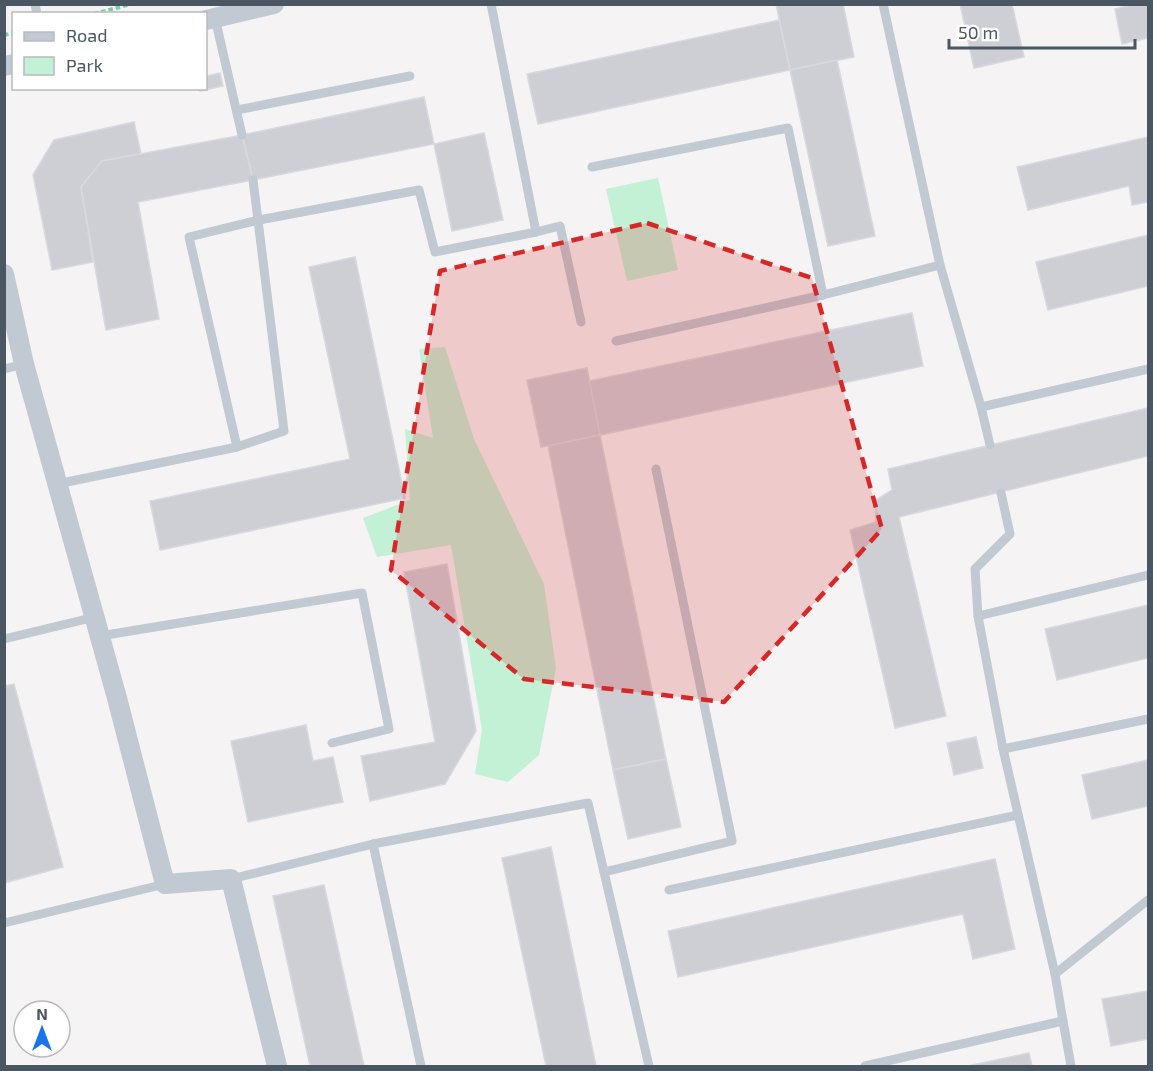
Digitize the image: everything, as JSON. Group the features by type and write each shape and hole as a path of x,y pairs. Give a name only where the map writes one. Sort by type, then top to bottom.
{"street":[{"path":"210,19 274,4"},
{"path":"4,274 24,364 98,627 165,884 231,879 277,1066"}],"lane":[{"path":"491,4 536,232"},
{"path":"883,4 940,265 990,445"},
{"path":"210,19 243,135"},
{"path":"237,110 410,76"},
{"path":"592,167 788,128 823,295"},
{"path":"57,484 237,447 284,431 253,180"},
{"path":"237,447 189,237 259,220 419,190 435,252 561,226 581,322"},
{"path":"615,341 823,295 940,265"},
{"path":"4,369 24,364"},
{"path":"981,408 1149,369"},
{"path":"604,872 732,841 656,469"},
{"path":"1001,493 1010,534 975,569 978,616 1003,748 1055,974 1071,1066"},
{"path":"978,616 1149,575"},
{"path":"4,639 362,593 389,729 332,743"},
{"path":"1003,748 1149,719"},
{"path":"231,879 373,844 588,803 650,1066"},
{"path":"669,890 1018,815"},
{"path":"373,844 421,1066"},
{"path":"4,923 165,884"},
{"path":"1055,974 1149,900"},
{"path":"865,1066 1063,1021"}],"path":[{"path":"101,12 131,4"}],"highlighted area":[{"path":"647,223 812,278 882,529 724,702 524,679 391,570 440,271"}],"green space":[{"path":"658,178 678,270 627,281 606,189"},
{"path":"445,347 474,439 544,584 556,668 539,755 508,782 475,774 482,730 451,545 377,557 363,518 410,500 405,429 433,438 419,349"}],"building":[{"path":"776,4 843,4 854,57 790,70"},
{"path":"960,4 1012,4 1024,57 974,68"},
{"path":"1135,4 1148,4 1148,38 1122,44 1115,9"},
{"path":"779,20 790,70 538,124 527,74"},
{"path":"837,60 875,236 828,246 790,70"},
{"path":"220,73 223,86 207,89 207,76"},
{"path":"424,97 434,144 253,180 242,135"},
{"path":"134,122 141,154 102,161 81,187 93,262 52,270 33,175 54,140"},
{"path":"484,133 503,220 452,231 434,144"},
{"path":"242,135 253,180 138,202 159,319 106,330 81,187 102,161"},
{"path":"1148,137 1148,202 1132,205 1129,186 1028,210 1017,167"},
{"path":"1148,235 1148,286 1048,310 1036,262"},
{"path":"355,257 405,498 160,550 150,501 350,459 309,267"},
{"path":"912,313 923,366 600,435 589,381"},
{"path":"587,368 600,435 541,447 527,380"},
{"path":"1148,408 1148,456 899,517 946,716 895,728 850,530 876,522 876,500 892,490 888,469"},
{"path":"600,435 666,759 613,770 548,446"},
{"path":"447,564 476,731 445,784 370,801 361,756 435,742 404,572"},
{"path":"1148,605 1148,658 1057,680 1045,629"},
{"path":"14,684 63,867 4,883 4,686"},
{"path":"306,725 313,761 333,757 343,802 248,822 231,741"},
{"path":"976,737 983,768 954,775 947,743"},
{"path":"666,759 681,827 628,839 613,770"},
{"path":"1148,760 1148,806 1092,819 1082,775"},
{"path":"551,847 596,1066 546,1066 502,858"},
{"path":"995,859 1015,949 973,959 963,914 678,977 668,931"},
{"path":"324,885 364,1066 310,1066 273,896"},
{"path":"1148,991 1148,1039 1111,1046 1102,999"},
{"path":"1029,1053 1032,1066 968,1066"}]}
